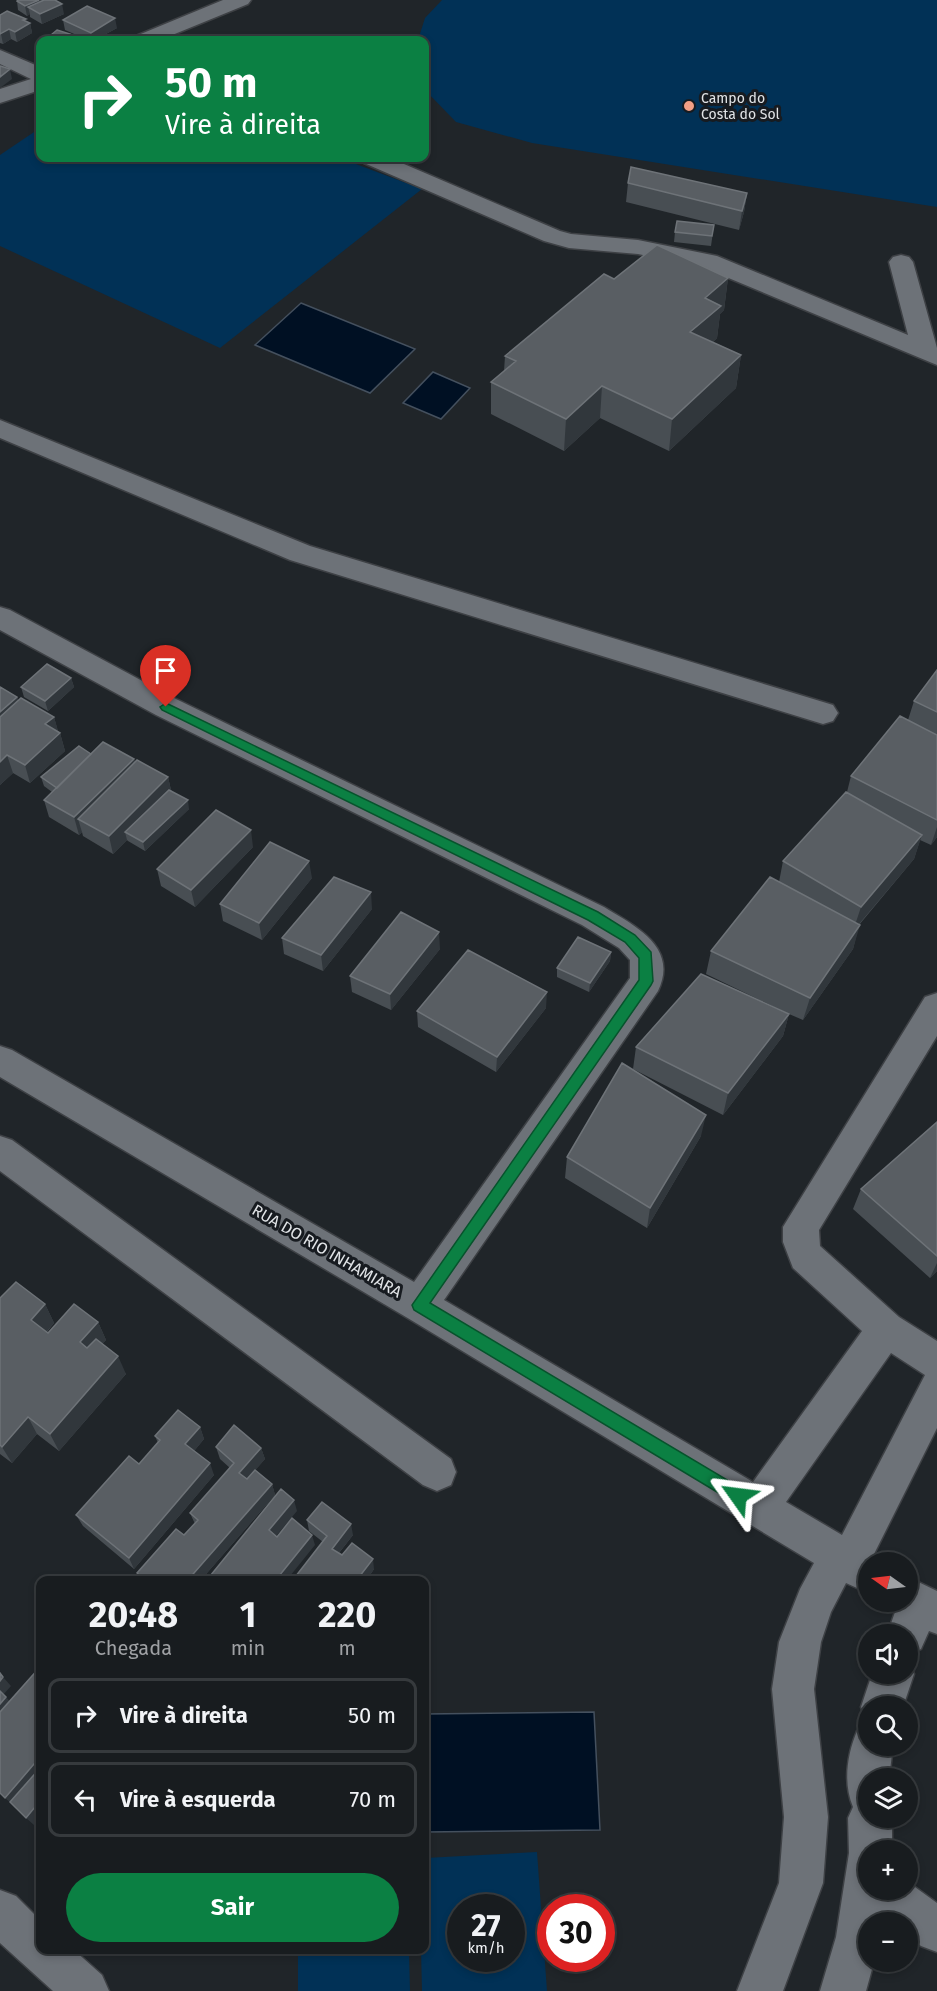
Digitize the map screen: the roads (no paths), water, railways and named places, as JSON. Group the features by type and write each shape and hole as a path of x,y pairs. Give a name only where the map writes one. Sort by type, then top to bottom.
{"street":[{"path":"153,36 241,0"},
{"path":"0,56 36,73"},
{"path":"0,96 36,84"},
{"path":"381,162 552,236 569,241 638,247 709,261 930,354"},
{"path":"901,262 930,354"},
{"path":"0,428 300,553 824,713"},
{"path":"0,616 166,707 593,916 630,939 646,956 646,981 419,1305"},
{"path":"937,1007 801,1227 801,1242 806,1256 886,1329 937,1362"},
{"name":"RUA DO RIO INHAMIARA","path":"0,1060 419,1305 852,1564"},
{"path":"0,1151 108,1228 437,1472"},
{"path":"758,1508 886,1329"},
{"path":"760,1991 801,1883 806,1817 793,1689 800,1642 814,1603 852,1564 937,1388"},
{"path":"843,1991 865,1900"},
{"path":"903,1900 937,1930"},
{"path":"19,1935 36,1949"},
{"path":"42,1954 86,1991"}],"place":[{"name":"Campo do Costa do Sol","path":"689,106"}]}
